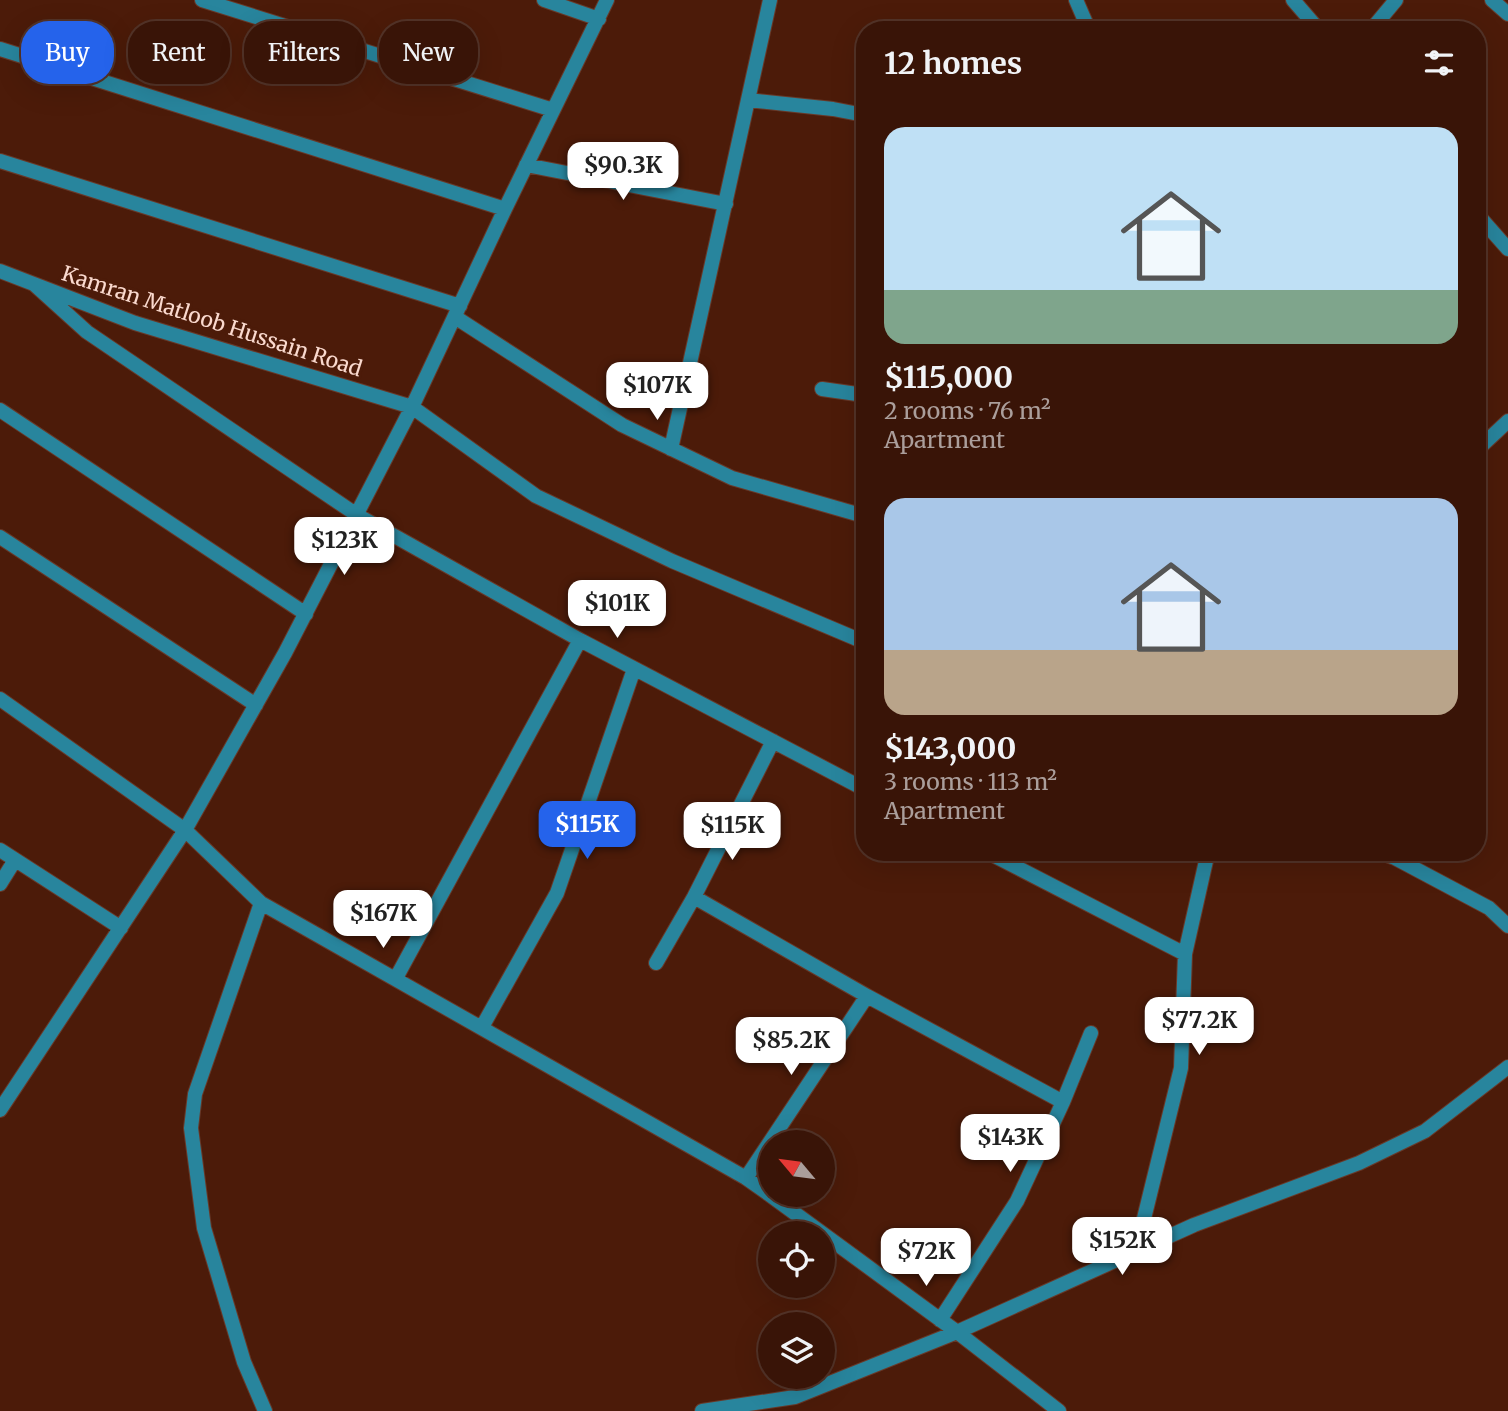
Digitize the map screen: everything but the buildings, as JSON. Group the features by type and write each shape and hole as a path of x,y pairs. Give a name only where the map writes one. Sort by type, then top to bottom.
{"street":[{"path":"202,0 553,110"},
{"path":"544,0 599,19"},
{"path":"0,1110 185,830 306,614 412,407 607,0"},
{"path":"671,449 770,0"},
{"path":"1076,0 1086,21"},
{"path":"1293,0 1311,21"},
{"path":"1378,21 1396,0"},
{"path":"1492,0 1508,14"},
{"path":"0,49 505,209"},
{"path":"748,100 856,113"},
{"path":"0,161 457,311 622,425 732,478 856,514"},
{"path":"526,165 726,204"},
{"path":"1486,224 1508,249"},
{"name":"Kamran Matloob Hussain Road","path":"0,271 135,323 412,407 536,496 671,561 856,639"},
{"path":"35,285 87,332 357,515 580,640 856,785"},
{"path":"822,389 856,394"},
{"path":"0,410 306,614"},
{"path":"1486,442 1508,421"},
{"path":"0,537 256,705"},
{"path":"396,978 580,640"},
{"path":"482,1027 556,893 634,669"},
{"path":"0,699 185,830 261,903 758,1186"},
{"path":"656,963 694,897 773,741"},
{"path":"0,850 121,928"},
{"path":"0,884 15,860"},
{"path":"1004,861 1185,954"},
{"path":"1136,1251 1181,1068 1185,954 1206,861"},
{"path":"1401,861 1489,908 1508,926"},
{"path":"694,897 867,996 1063,1102"},
{"path":"261,903 195,1094 191,1128 204,1228 244,1362 265,1411"},
{"path":"746,1178 867,996"},
{"path":"940,1320 1017,1201 1063,1102 1091,1033"},
{"path":"702,1411 795,1397 957,1332 1194,1225 1359,1163 1425,1131 1508,1067"},
{"path":"788,1208 957,1332 1059,1411"}]}
